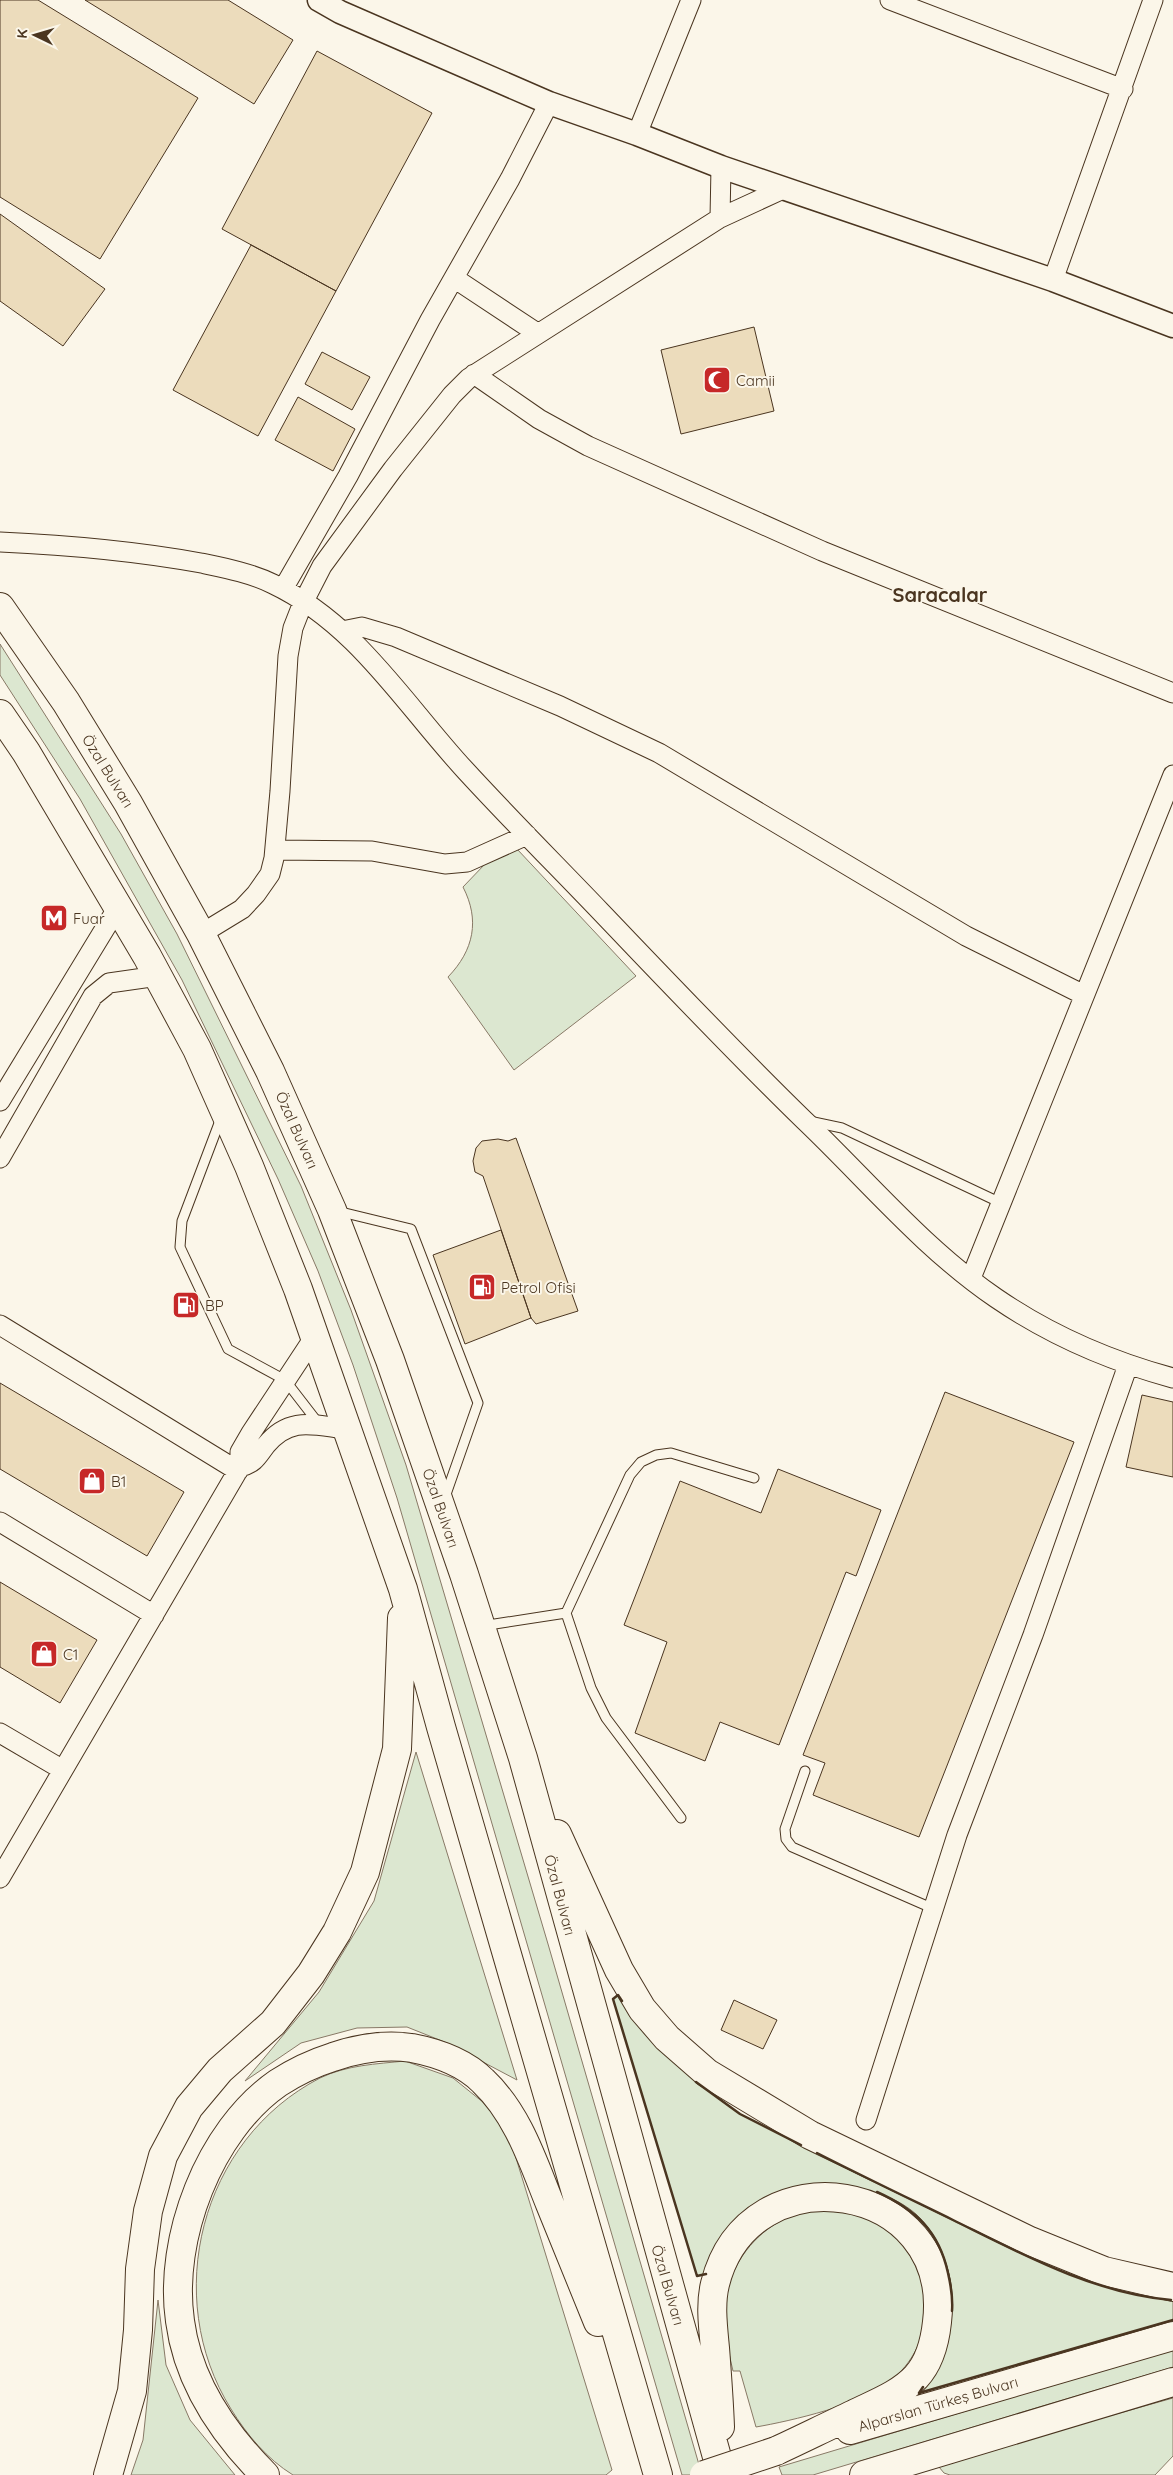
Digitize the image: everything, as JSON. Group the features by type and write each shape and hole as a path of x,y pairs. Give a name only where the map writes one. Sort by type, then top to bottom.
{"highway":[{"name":"Özal Bulvarı","path":"0,607 66,702 128,803 201,934 270,1071 332,1210 390,1360 441,1506 523,1758 723,2475"},
{"path":"0,714 26,752 118,907 158,976 196,1049 224,1111 298,1289 315,1336 333,1428 403,1590 657,2471"},
{"path":"108,2475 132,2391 138,2330 140,2269 148,2211 163,2156 189,2107 220,2070 273,2023 310,1974 338,1932 365,1872 397,1749 403,1590"},
{"path":"523,1758 619,1970 642,2009 666,2038 707,2074 810,2135 1030,2241 1104,2270 1173,2287"},
{"path":"265,2475 244,2454 207,2404 185,2348 179,2319 178,2290 180,2261 189,2216 216,2154 236,2123 277,2084 301,2070 344,2053 369,2047 395,2046 446,2057 466,2067 483,2080 496,2094 516,2124 657,2471"},
{"path":"723,2475 712,2312 720,2265 746,2227 783,2205 803,2199 827,2196 848,2198 868,2203 902,2224 913,2236 931,2267 937,2289 939,2311 930,2355 917,2376 898,2392 776,2451"},
{"name":"Alparslan Türkeş Bulvarı","path":"704,2475 776,2451 1173,2336"},
{"path":"864,2475 1173,2382"}],"street":[{"path":"319,0 340,12 549,103 637,134 721,167 1053,280 1173,326"},
{"path":"637,134 691,0"},
{"path":"890,0 1123,89"},
{"path":"1053,280 1123,89 1153,0"},
{"path":"283,589 337,497 454,278 510,179 549,103"},
{"path":"720,218 721,167"},
{"path":"201,934 242,909 256,894 270,874 275,850 288,656 293,628 322,566 392,468 452,395 474,374 720,218 785,188"},
{"path":"454,278 537,333"},
{"path":"474,374 539,419 588,446 822,551 1173,693"},
{"path":"0,542 54,545 166,556 230,569 270,582 304,602 342,631 376,664 462,766 527,835 711,1028 904,1220 996,1298 1043,1326 1082,1347 1128,1365 1173,1378"},
{"path":"342,631 362,626 396,637 560,706 659,753 920,910 966,936 1084,995"},
{"path":"0,738 26,752"},
{"path":"971,1278 1173,775"},
{"path":"275,850 372,851 445,864 467,862 527,835"},
{"path":"0,1101 118,907"},
{"path":"0,1158 93,996 109,984 158,976"},
{"path":"0,1325 239,1469"},
{"path":"0,1878 239,1469 240,1452 315,1336"},
{"path":"866,2120 957,1835 1033,1635 1128,1365"},
{"path":"239,1469 252,1464 273,1437 291,1426 301,1424 333,1428"},
{"path":"0,1522 154,1615"},
{"path":"0,1733 63,1770"}],"lane":[{"path":"224,1111 182,1221 180,1247 228,1349 285,1380 333,1428"},
{"path":"803,1119 842,1128 1001,1203"},
{"path":"332,1210 411,1229 478,1404 441,1506"},
{"path":"681,1818 606,1718 591,1688 566,1613 630,1475 641,1462 656,1455 672,1453 754,1478"},
{"path":"480,1626 566,1613"},
{"path":"805,1772 786,1829 786,1839 792,1847 934,1909"}],"green space":[{"path":"0,644 121,834 177,934 301,1186 351,1310 406,1465 548,1944 702,2475 682,2475 397,1498 353,1365 318,1271 278,1179 182,980 80,799 0,675"},
{"path":"517,849 636,976 514,1070 448,977 464,956 472,934 471,911 463,887 485,864"},
{"path":"416,1752 517,2080 447,2043 407,2027 357,2028 301,2043 245,2081 319,1992 374,1901"},
{"path":"618,1995 646,2030 674,2060 704,2088 740,2114 1006,2247 1060,2271 1116,2289 1144,2296 1173,2300 1173,2320 919,2393 940,2359 948,2336 952,2299 945,2261 929,2228 910,2209 881,2194 841,2185 825,2184 798,2187 759,2206 725,2236 713,2255 706,2274 697,2276 613,1999"},
{"path":"405,2061 453,2078 484,2103 508,2132 612,2470 606,2475 293,2475 258,2446 231,2409 210,2365 198,2319 197,2271 204,2225 221,2180 246,2140 279,2105 320,2078 351,2068"},
{"path":"805,2211 854,2211 879,2222 894,2232 915,2265 922,2282 925,2299 925,2317 922,2334 915,2351 905,2367 891,2381 879,2389 846,2404 788,2421 756,2427 740,2371 733,2371 725,2330 724,2299 729,2279 746,2250 754,2241 782,2220"},
{"path":"158,2300 166,2365 190,2420 235,2475 131,2475 143,2440"},
{"path":"1173,2349 1173,2367 813,2475 782,2475 779,2467"},
{"path":"1173,2398 1173,2456 1155,2475 950,2475 944,2473 939,2467 952,2460"}],"building":[{"path":"0,0 38,0 198,98 100,259 0,197"},
{"path":"85,0 228,0 293,40 254,104"},
{"path":"317,51 432,113 336,291 222,229"},
{"path":"0,214 105,289 63,346 0,301"},
{"path":"251,245 336,291 258,436 173,390"},
{"name":"Camii","path":"754,327 774,411 681,434 661,350"},
{"path":"322,352 370,377 352,410 305,384"},
{"path":"298,397 355,429 333,471 275,440"},
{"path":"516,1138 578,1311 536,1324 531,1318 483,1176 475,1172 473,1161 476,1148 482,1141 498,1139 508,1141"},
{"path":"501,1230 531,1318 465,1344 433,1255"},
{"name":"B1","path":"0,1383 184,1492 147,1556 0,1469"},
{"path":"945,1392 1074,1442 919,1837 813,1795 825,1763 803,1755"},
{"path":"1142,1395 1173,1402 1173,1477 1126,1467"},
{"path":"778,1469 881,1510 856,1576 846,1572 779,1745 720,1722 705,1761 635,1733 667,1642 624,1625 680,1481 761,1513"},
{"name":"C1","path":"0,1582 97,1640 60,1703 0,1667"},
{"path":"734,2000 777,2020 763,2049 721,2030"}],"wall":[{"path":"622,2001 618,1995 613,1999 697,2276 706,2274"},
{"path":"696,2082 740,2114 801,2145"},
{"path":"817,2153 1005,2246 1059,2270 1086,2281 1114,2289 1142,2296 1171,2300"},
{"path":"877,2192 914,2214 932,2233 944,2258 948,2273 952,2292 952,2311"},
{"path":"923,2387 919,2393 1173,2320"}],"place":[{"name":"Camii","path":"717,380"},
{"name":"Fuar","path":"54,918"},
{"name":"Petrol Ofisi","path":"482,1287"},
{"name":"BP","path":"186,1305"},
{"name":"B1","path":"92,1481"},
{"name":"C1","path":"44,1654"}],"district":[{"name":"Saracalar","path":"940,594"}]}
